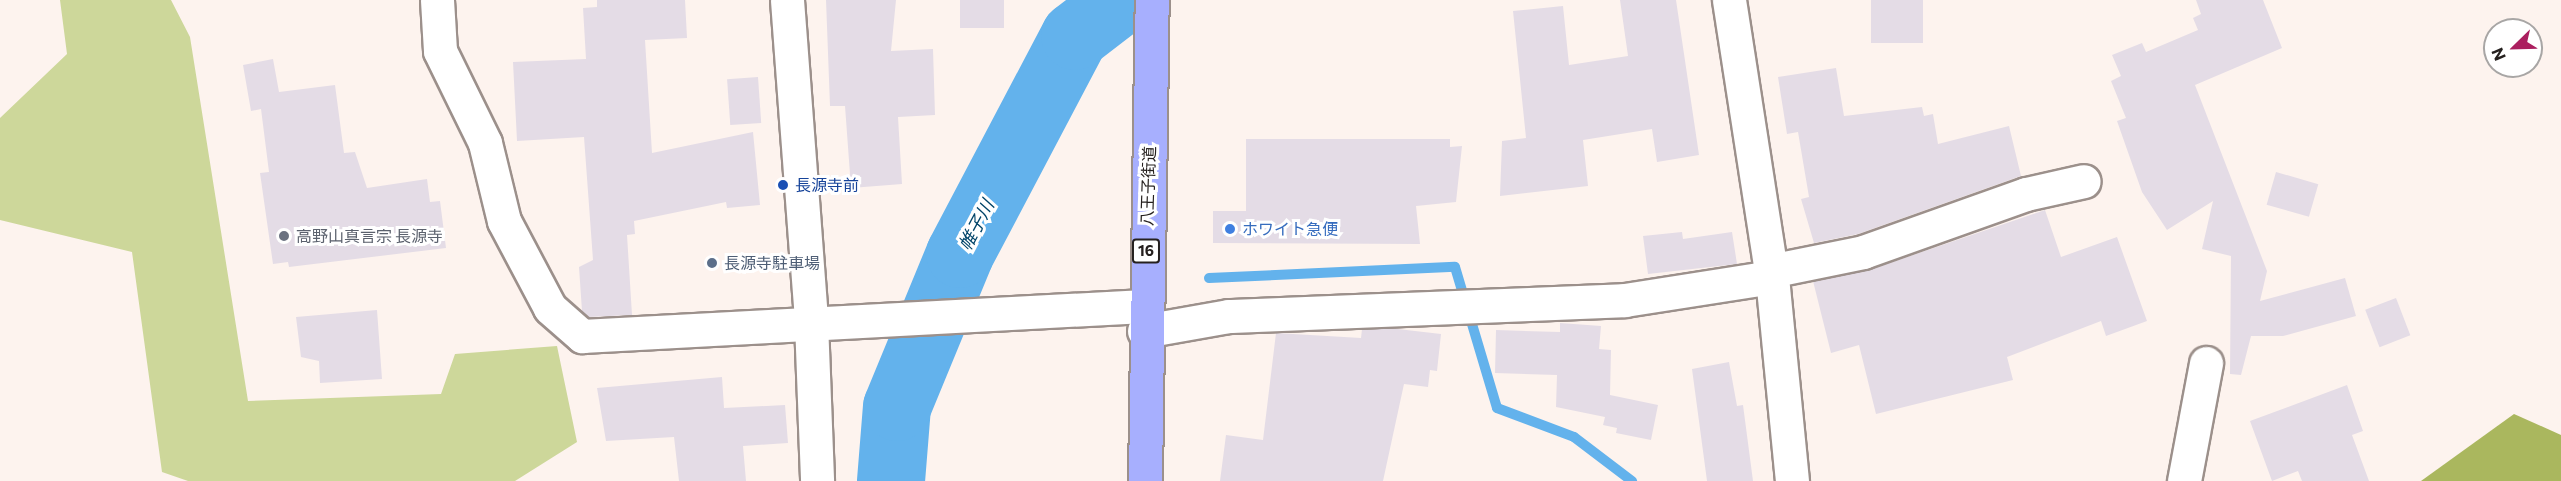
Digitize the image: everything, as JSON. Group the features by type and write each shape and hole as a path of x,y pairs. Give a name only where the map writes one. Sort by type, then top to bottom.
{"highway":[{"name":"八王子街道","path":"1144,481 1144,318 1152,10"}],"street":[{"path":"437,0 440,51 485,143 504,221 550,308 582,336 960,315 1144,318 1625,300 1771,274 1863,252 2026,194 2084,181"},
{"path":"787,0 811,322 817,481"},
{"path":"1730,0 1771,274 1792,481"},
{"path":"2184,481 2206,363"}],"green space":[{"path":"60,0 171,0 190,37 248,401 441,394 455,354 557,346 577,442 515,481 188,481 162,472 132,252 0,220 0,118 67,54"},
{"path":"2514,414 2561,435 2561,481 2421,481"}],"building":[{"path":"597,0 685,0 687,38 645,40 652,153 753,132 760,205 727,208 726,202 634,221 635,234 627,235 632,315 589,317 582,311 579,267 593,260 584,137 517,141 513,62 586,59 583,8 597,7"},
{"path":"826,0 896,0 891,51 933,49 935,115 898,117 902,184 851,188 845,106 830,106"},
{"path":"960,0 1004,0 1004,28 960,28"},
{"path":"1620,0 1676,0 1699,155 1657,162 1652,129 1583,140 1588,186 1500,196 1502,141 1526,138 1513,11 1563,6 1569,65 1628,56"},
{"path":"1871,0 1923,0 1923,43 1871,43"},
{"path":"2196,0 2263,0 2282,48 2195,85 2267,271 2260,301 2345,278 2356,316 2283,336 2251,336 2241,375 2230,374 2231,256 2202,249 2213,201 2167,230 2142,192 2117,121 2126,118 2111,81 2121,76 2112,55 2142,43 2146,52 2198,30 2193,18 2201,14"},
{"path":"273,59 279,92 335,85 344,153 355,152 367,188 427,179 430,202 440,201 446,248 289,267 288,262 273,264 260,173 269,172 261,109 251,111 243,65"},
{"path":"1836,68 1844,116 1922,107 1924,116 1933,114 1938,144 2009,126 2021,176 1858,234 1814,243 1801,199 1809,197 1798,132 1787,134 1778,77"},
{"path":"758,77 761,123 730,125 727,79"},
{"path":"1246,139 1450,139 1450,147 1462,146 1456,202 1416,206 1420,244 1213,243 1213,211 1246,211"},
{"path":"2276,172 2318,184 2309,217 2267,205"},
{"path":"2045,210 2061,257 2117,237 2147,321 2106,336 2101,321 2007,357 2013,380 1876,414 1859,345 1831,353 1813,281 1869,270"},
{"path":"1682,232 1683,239 1732,232 1737,264 1648,274 1643,236"},
{"path":"2396,298 2410,335 2380,347 2365,310"},
{"path":"377,310 382,379 320,383 319,361 301,357 296,317"},
{"path":"1560,323 1601,326 1599,349 1611,350 1610,395 1658,405 1651,440 1616,433 1617,428 1603,425 1605,417 1556,407 1557,375 1495,373 1496,330 1560,332"},
{"path":"1389,328 1441,334 1437,371 1430,370 1428,387 1404,384 1383,481 1220,481 1226,435 1263,440 1276,333 1361,338 1362,329"},
{"path":"1729,362 1737,406 1743,405 1753,481 1707,481 1692,369"},
{"path":"722,377 724,408 785,405 788,443 743,446 746,481 679,481 674,437 606,441 597,388"},
{"path":"2347,385 2363,431 2352,435 2369,481 2302,481 2298,471 2272,481 2250,421"}],"waterway":[{"name":"帷子川","path":"891,481 897,407 960,254 1075,36 1122,0"},
{"path":"960,254 983,257"},
{"path":"1209,278 1455,267 1497,408 1574,437 1632,481"}],"place":[{"name":"長源寺前","path":"783,185"},
{"name":"ホワイト急便","path":"1230,229"},
{"name":"高野山真言宗 長源寺","path":"284,236"},
{"name":"長源寺駐車場","path":"712,263"}]}
